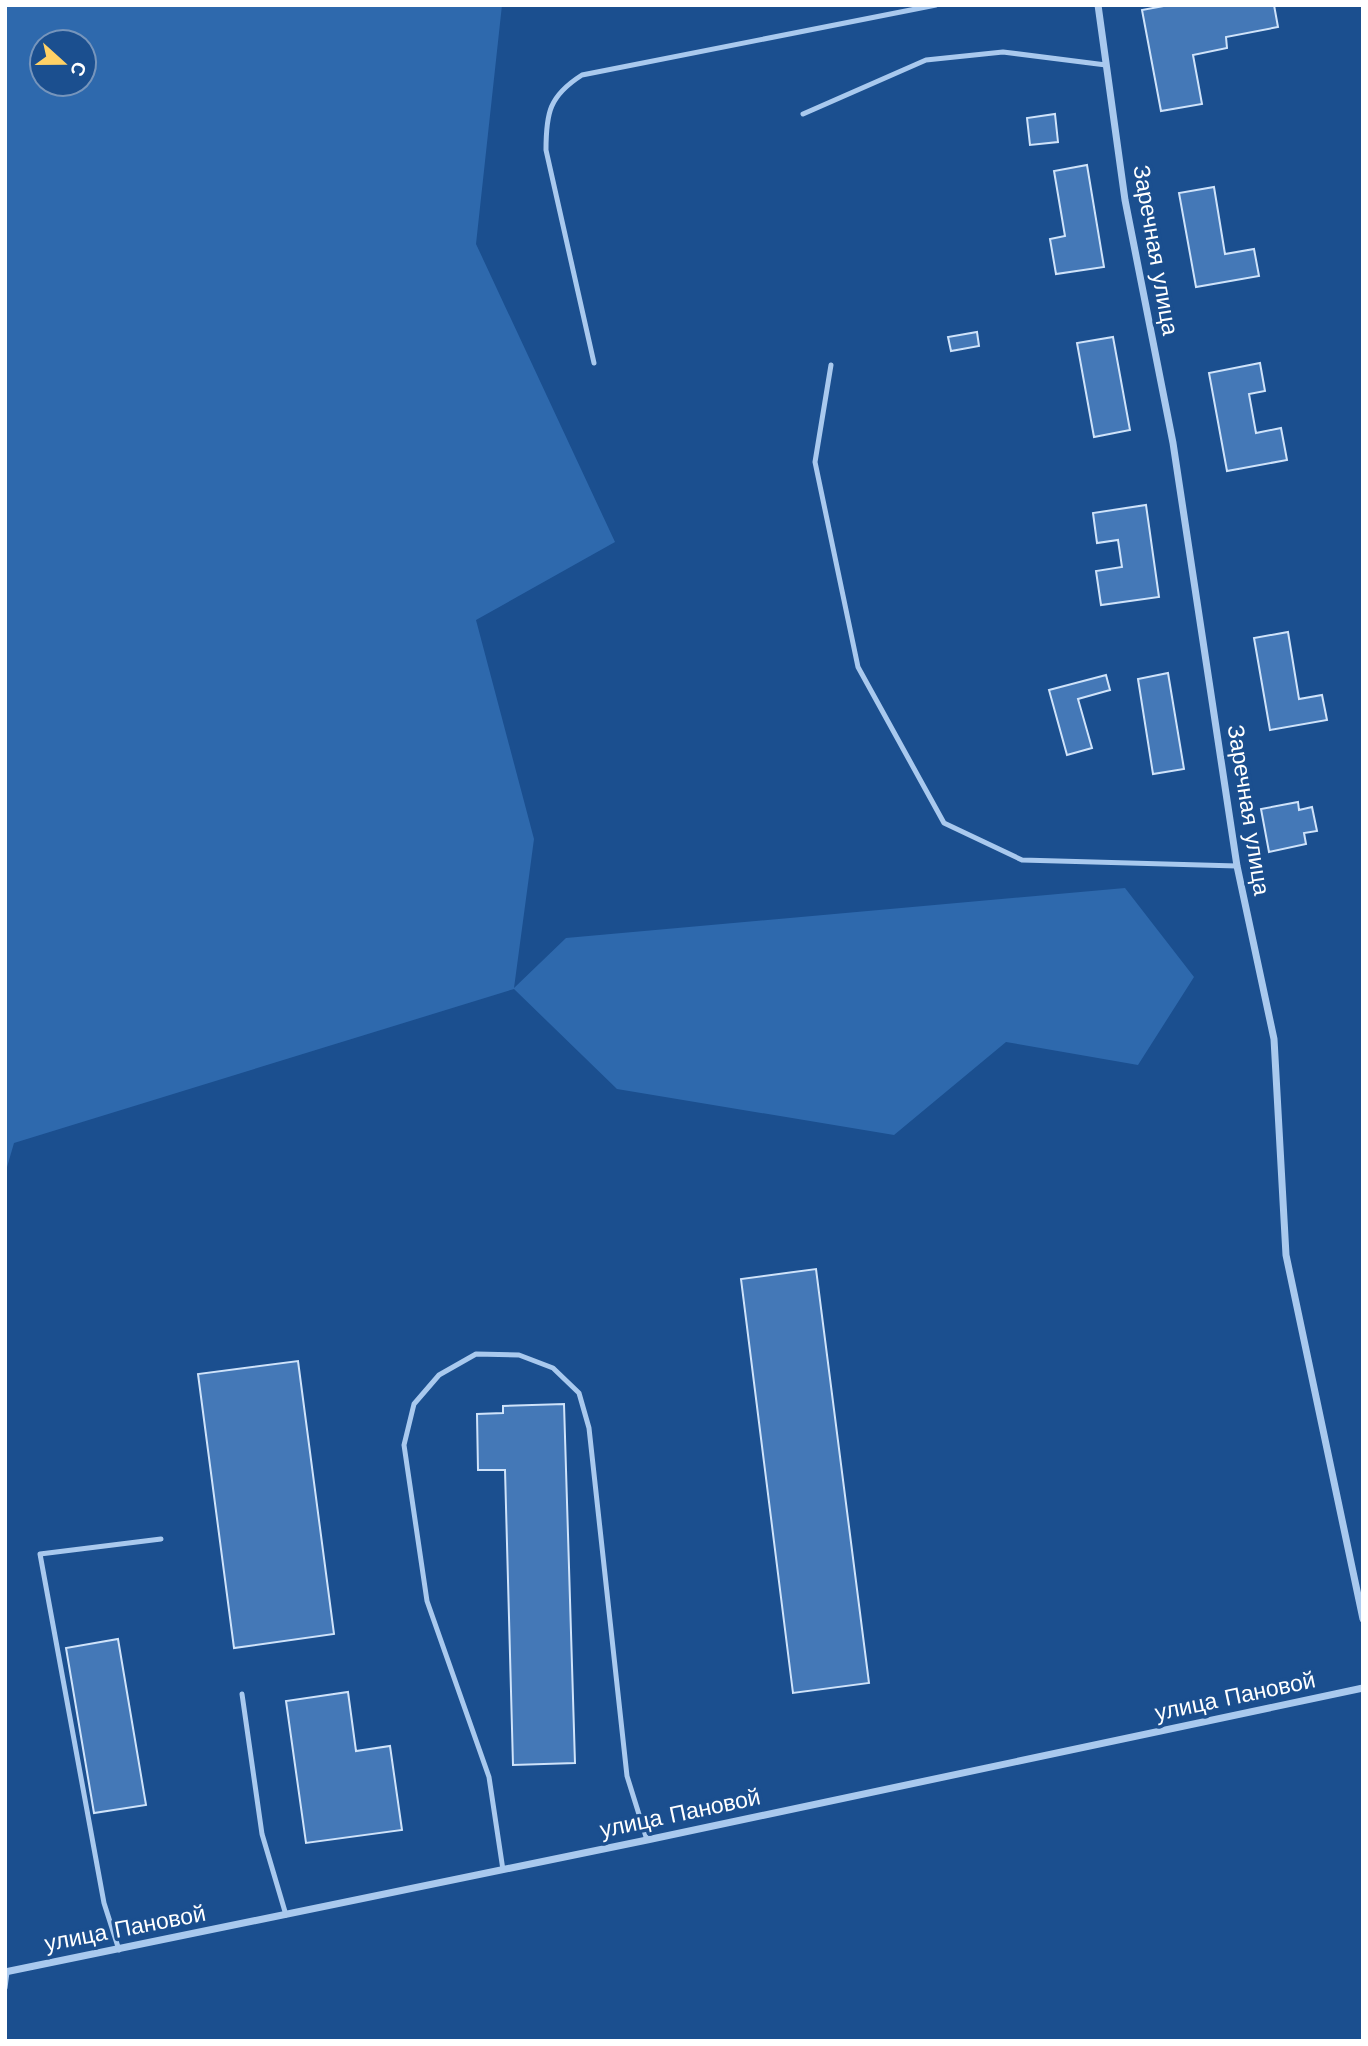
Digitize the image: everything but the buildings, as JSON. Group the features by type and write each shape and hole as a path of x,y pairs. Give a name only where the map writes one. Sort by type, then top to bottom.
{"street":[{"name":"Заречная улица","path":"1098,5 1125,200 1173,443 1237,866 1274,1039 1286,1255 1363,1619"},
{"name":"улица Пановой","path":"6,1972 647,1840 1363,1688"}],"lane":[{"path":"594,363 546,150 546,118 560,89 582,75 936,5"},
{"path":"803,114 926,60 1003,52 1106,65"},
{"path":"831,365 815,462 858,667 944,823 1022,860 1237,866"},
{"path":"503,1870 489,1777 427,1601 404,1445 414,1404 439,1375 476,1354 520,1355 553,1368 579,1393 589,1428 627,1776 647,1840"},
{"path":"119,1950 104,1903 40,1554 160,1539"},
{"path":"242,1694 262,1834 286,1915"},
{"path":"5,1988 6,1972"}],"shaded area":[{"path":"5,5 502,5 476,244 615,542 476,620 534,839 514,988 566,938 1125,888 1194,977 1138,1065 1006,1042 894,1135 617,1089 514,989 14,1143 5,1174"}]}
